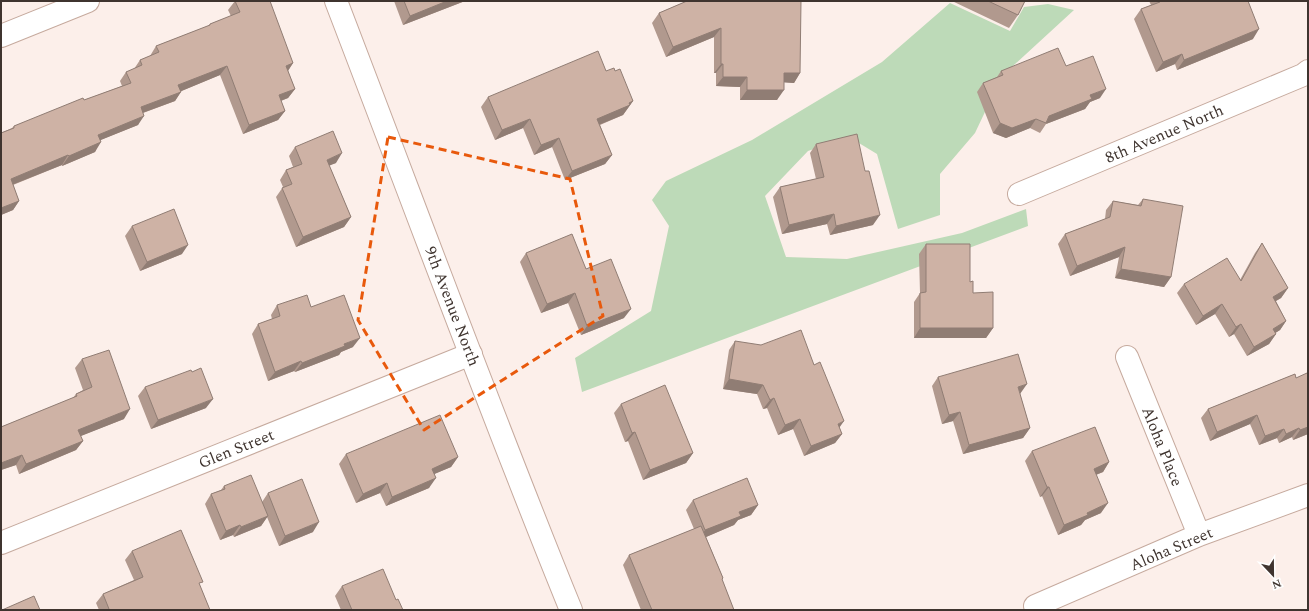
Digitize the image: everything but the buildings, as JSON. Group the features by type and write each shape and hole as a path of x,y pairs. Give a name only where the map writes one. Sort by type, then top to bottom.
{"street":[{"path":"1,36 88,1"},
{"name":"9th Avenue North","path":"336,1 571,610"},
{"name":"8th Avenue North","path":"1019,194 1303,75 1308,71"},
{"name":"Glen Street","path":"1,543 471,354"},
{"name":"Aloha Place","path":"1127,357 1199,535"},
{"name":"Aloha Street","path":"1035,606 1199,535 1308,495"}],"highlighted area":[{"path":"388,137 570,179 603,316 424,430 358,320"}],"green space":[{"path":"950,3 1010,31 1024,7 1048,4 1074,10 1002,76 975,133 940,174 940,215 898,229 877,154 849,137 808,151 765,196 786,257 847,259 962,233 1026,209 1028,226 582,392 575,358 651,311 669,226 652,200 666,181 752,140 882,62"}]}
